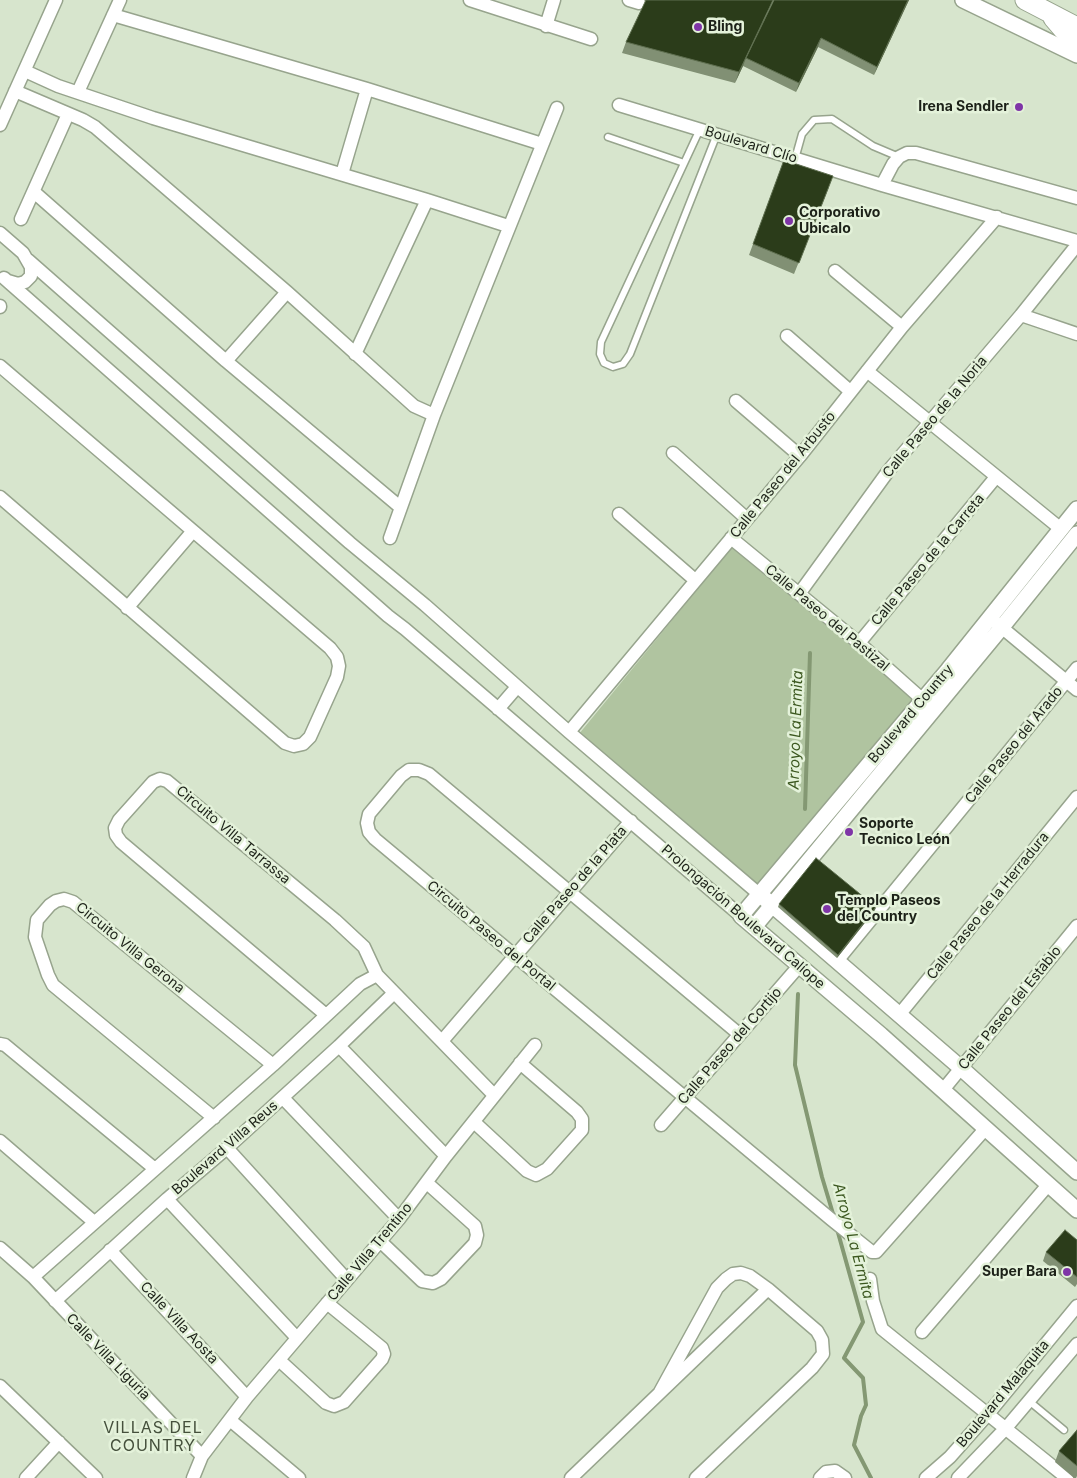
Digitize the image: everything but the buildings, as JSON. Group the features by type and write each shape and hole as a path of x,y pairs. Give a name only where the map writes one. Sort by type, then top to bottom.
{"main road":[{"path":"1025,0 1077,27"},
{"path":"1047,11 1077,46"}],"street":[{"path":"0,125 56,0"},
{"path":"78,92 120,0"},
{"path":"470,0 591,39"},
{"path":"546,26 554,0"},
{"path":"963,0 1077,55"},
{"path":"114,15 366,89 542,144"},
{"path":"25,70 58,86 152,118 428,200 508,226"},
{"path":"342,174 366,89"},
{"path":"15,91 95,127 112,140 287,292 414,406 434,415"},
{"name":"Boulevard Clío","path":"619,105 882,185 1077,241"},
{"path":"390,538 434,415 508,226 557,108"},
{"path":"21,219 68,114"},
{"path":"882,185 899,157 907,153 916,153 1077,198"},
{"path":"34,192 226,360 400,507"},
{"path":"356,354 428,200"},
{"name":"Calle Paseo del Arbusto","path":"569,732 800,456 902,328 997,218"},
{"name":"Prolongación Boulevard Calíope","path":"0,233 28,260 350,544 425,605 569,732 961,1068 1077,1172"},
{"name":"Calle Paseo de la Noria","path":"799,594 889,470 1077,245"},
{"path":"2,276 13,283 25,282 31,276 28,260"},
{"path":"834,271 902,328"},
{"name":"Prolongación Boulevard Calíope","path":"2,276 388,616 881,1035 1077,1210"},
{"path":"226,360 287,292"},
{"path":"1020,315 1077,334"},
{"path":"787,336 850,391"},
{"path":"0,366 330,648 337,657 340,666 337,677 310,737 303,744 294,746 285,743 0,497"},
{"path":"867,371 1061,529"},
{"path":"736,401 800,456"},
{"path":"673,453 747,519"},
{"name":"Calle Paseo de la Carreta","path":"859,644 996,477"},
{"name":"Boulevard Country","path":"754,927 996,623 1077,509"},
{"path":"619,514 695,580"},
{"path":"127,608 193,531"},
{"name":"Boulevard Country","path":"741,916 923,700 1077,534"},
{"name":"Calle Paseo del Pastizal","path":"731,538 859,644 923,700"},
{"path":"996,623 1077,690"},
{"name":"Calle Paseo del Arado","path":"837,961 1077,668"},
{"path":"498,708 517,687"},
{"name":"Circuito Paseo del Portal","path":"739,1034 568,893 429,774 419,770 409,770 401,776 369,814 367,823 369,832 375,839 867,1249 876,1252 986,1128"},
{"name":"Circuito Villa Tarrassa","path":"326,1015 121,842 116,835 116,828 120,820 152,782 160,779 167,780 334,920 364,947 377,975"},
{"name":"Calle Paseo de la Herradura","path":"899,1015 1077,797"},
{"name":"Calle Paseo de la Plata","path":"442,1041 631,821"},
{"name":"Circuito Villa Gerona","path":"214,1118 54,986 48,975 35,937 37,920 50,905 64,899 73,902 273,1065"},
{"name":"Calle Paseo del Establo","path":"943,1090 1077,926"},
{"name":"Calle Paseo del Cortijo","path":"661,1125 799,966"},
{"path":"33,1277 214,1118 360,984 377,975 494,1095"},
{"name":"Boulevard Villa Reus","path":"55,1301 167,1199 283,1098 394,993"},
{"path":"0,1044 5,1046 155,1169"},
{"name":"Calle Villa Trentino","path":"193,1478 202,1456 247,1397 399,1219 446,1156 535,1045"},
{"path":"340,1046 446,1156"},
{"path":"474,1122 526,1171 536,1174 547,1169 582,1130 582,1119 577,1112 520,1063"},
{"path":"283,1098 399,1219"},
{"path":"0,1141 94,1222"},
{"path":"227,1148 347,1280"},
{"path":"380,1242 422,1281 433,1283 441,1279 475,1243 477,1235 475,1226 426,1183"},
{"path":"922,1332 1048,1185"},
{"path":"167,1199 297,1338"},
{"name":"Calle Villa Liguria","path":"0,1248 33,1277 202,1456"},
{"name":"Calle Villa Aosta","path":"110,1250 247,1397"},
{"path":"660,1392 717,1288 733,1274 741,1273 750,1276 768,1289 817,1331 822,1340 823,1354 812,1368 696,1478"},
{"path":"870,1279 873,1301 882,1329 1067,1478"},
{"path":"571,1478 768,1289"},
{"path":"279,1360 326,1403 334,1406 344,1402 382,1359 384,1354 382,1348 328,1303"},
{"name":"Boulevard Malaquita","path":"926,1478 950,1457 988,1414 1077,1306"},
{"name":"Boulevard Malaquita","path":"958,1478 1006,1428 1077,1344"},
{"path":"0,1386 96,1478"},
{"path":"230,1420 299,1478"},
{"path":"26,1478 58,1442"},
{"path":"820,1478 826,1472 835,1471 846,1478"}],"lane":[{"path":"795,158 802,134 814,120 832,118 873,146 899,157"},
{"path":"700,129 601,342 600,354 604,363 613,367 623,364 630,354 717,134"},
{"path":"608,137 684,163"},
{"path":"1029,1401 1064,1430"}],"green space":[{"path":"732,547 917,701 759,887 579,734"}],"waterway":[{"name":"Arroyo La Ermita","path":"805,809 810,653"},
{"name":"Arroyo La Ermita","path":"798,994 795,1065 822,1177 834,1217"},
{"name":"Arroyo La Ermita","path":"837,1229 863,1322 844,1358 863,1378 866,1405 861,1416 854,1445 871,1478"}],"place":[{"name":"Bling","path":"698,27"},
{"name":"Irena Sendler","path":"1019,107"},
{"name":"Corporativo Ubicalo","path":"789,221"},
{"name":"Soporte Tecnico León","path":"849,832"},
{"name":"Templo Paseos del Country","path":"827,909"},
{"name":"Super Bara","path":"1067,1272"}],"district":[{"name":"VILLAS DEL COUNTRY","path":"153,1437"}]}
